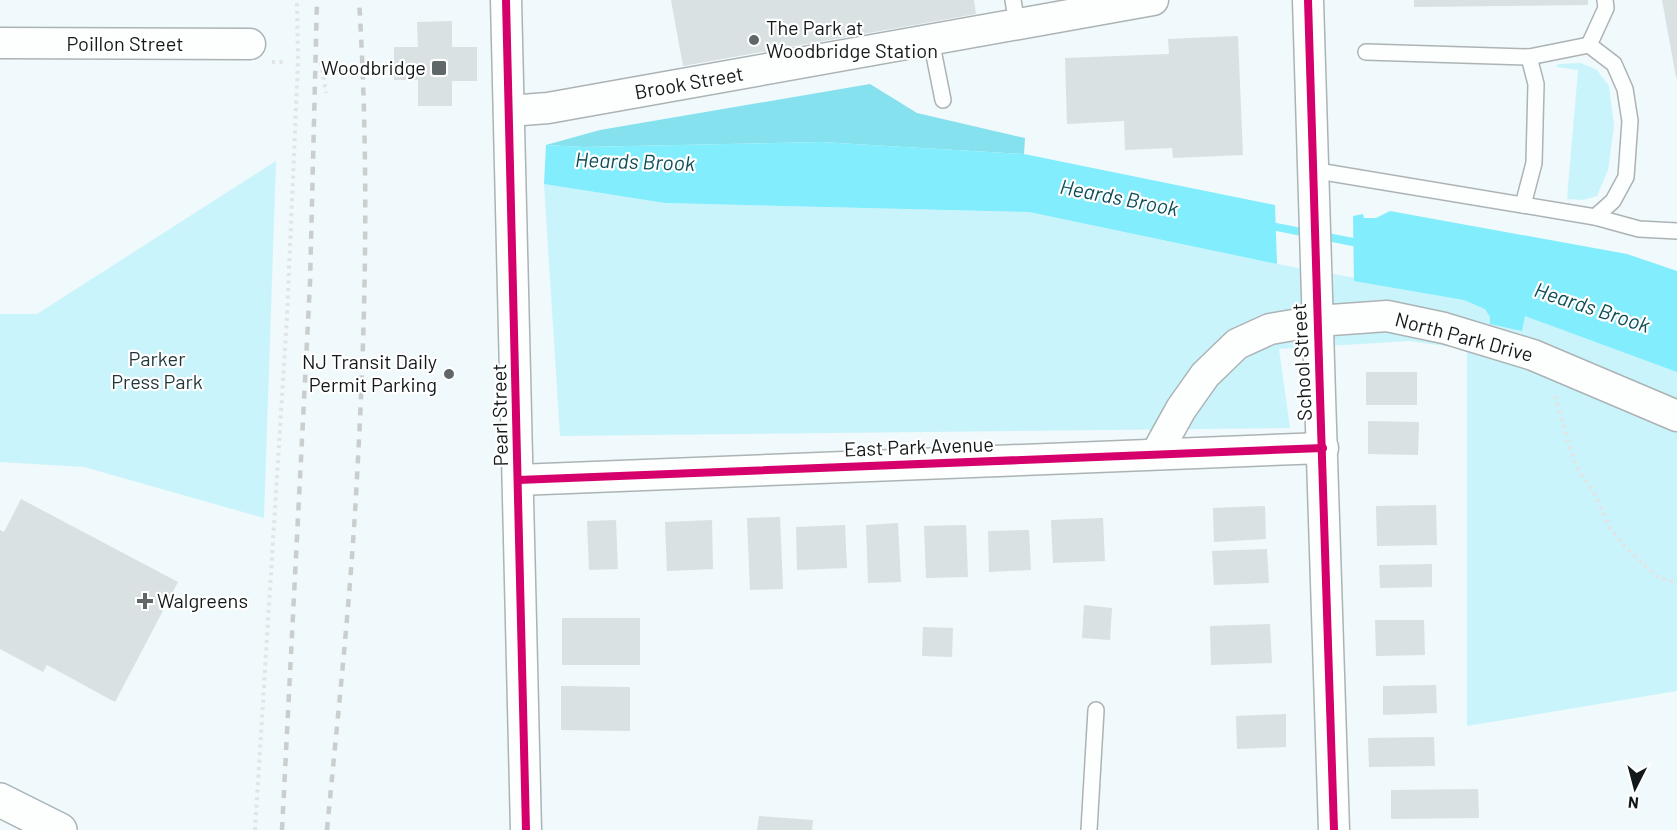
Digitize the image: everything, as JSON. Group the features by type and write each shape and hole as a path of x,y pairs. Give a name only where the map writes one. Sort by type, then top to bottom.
{"street":[{"name":"Pearl Street","path":"506,0 526,830"},
{"name":"Brook Street","path":"509,111 548,108 931,40 1015,12 1153,0"},
{"name":"School Street","path":"1308,0 1314,271 1323,448 1334,830"},
{"name":"Poillon Street","path":"0,43 250,44"},
{"name":"North Park Drive","path":"1156,454 1181,409 1205,375 1237,344 1270,329 1317,321 1387,316 1444,328 1533,355 1677,416"},
{"name":"East Park Avenue","path":"518,480 1323,448"},
{"path":"0,792 50,825"},
{"path":"0,800 50,825"}],"lane":[{"path":"1589,45 1606,8 1605,0"},
{"path":"931,40 943,100"},
{"path":"1366,52 1529,57 1589,45 1614,64 1625,89 1630,121 1626,177 1613,201 1595,217"},
{"path":"1523,205 1534,164 1536,84 1529,57"},
{"path":"1312,170 1595,217 1639,229 1677,231"},
{"path":"1089,830 1095,710"}],"path":[{"path":"255,830 287,304 298,62 297,0"},
{"path":"321,62 326,93"},
{"path":"1554,364 1553,387 1569,446 1578,469 1594,493 1610,528 1626,548 1658,577 1677,584"}],"green space":[{"path":"1581,63 1597,70 1609,86 1614,126 1608,170 1597,196 1583,200 1567,199 1578,70 1556,67 1558,64"},
{"name":"Parker Press Park","path":"276,161 264,518 84,467 0,462 0,314 37,314"},
{"path":"544,184 665,203 1029,212 1277,264 1469,298 1677,271 1677,691 1467,726 1467,349 1409,341 1279,349 1290,428 560,436"}],"shaded area":[{"path":"870,84 917,113 1025,138 1024,154 821,142 583,147 546,145 600,130"}],"water":[{"path":"821,142 1024,154 1275,205 1277,264 1029,212 665,203 544,184 546,145 583,147"},
{"path":"1390,211 1627,254 1677,271 1677,372 1525,316 1522,331 1490,324 1490,317 1485,309 1464,300 1354,281 1353,216 1363,214 1364,218 1376,218"}],"building":[{"name":"The Park at Woodbridge Station","path":"671,0 974,0 976,14 683,66"},
{"path":"1414,0 1588,0 1588,5 1414,7"},
{"path":"1662,0 1677,0 1677,77 1676,77"},
{"path":"452,21 452,47 477,47 477,81 452,81 452,106 418,106 418,80 394,80 394,47 418,47 417,22"},
{"path":"1238,36 1243,155 1173,158 1172,148 1125,150 1124,121 1067,124 1065,58 1169,54 1168,39"},
{"path":"1366,372 1417,372 1417,405 1366,405"},
{"path":"1368,421 1419,422 1418,455 1368,454"},
{"name":"Walgreens","path":"21,499 178,582 115,702 47,665 43,672 0,649 0,530 4,532"},
{"path":"1436,505 1437,545 1377,546 1376,506"},
{"path":"1265,506 1266,539 1214,542 1213,508"},
{"path":"780,517 783,589 750,590 747,518"},
{"path":"1103,518 1105,561 1053,563 1051,520"},
{"path":"616,520 618,569 589,570 587,521"},
{"path":"712,520 713,569 667,571 665,522"},
{"path":"898,523 901,582 868,583 866,525"},
{"path":"845,525 847,568 797,570 796,527"},
{"path":"966,525 968,577 926,578 924,526"},
{"path":"1029,530 1031,570 989,572 988,531"},
{"path":"1267,549 1269,583 1214,585 1212,551"},
{"path":"1432,564 1432,587 1380,588 1379,565"},
{"path":"1084,605 1112,608 1110,640 1082,638"},
{"path":"562,618 640,618 640,665 562,665"},
{"path":"1375,620 1424,620 1425,655 1376,656"},
{"path":"1270,624 1272,663 1211,665 1210,626"},
{"path":"923,627 953,628 952,657 922,656"},
{"path":"1436,685 1437,713 1383,715 1383,686"},
{"path":"561,686 630,687 630,731 561,730"},
{"path":"1286,714 1286,747 1237,749 1236,716"},
{"path":"1434,737 1435,766 1369,767 1368,738"},
{"path":"1478,789 1479,818 1391,819 1391,790"},
{"path":"759,816 813,820 812,830 757,830"}],"waterway":[{"name":"Heards Brook","path":"1266,225 1363,244"}],"railway":[{"path":"282,830 310,283 317,0"},
{"path":"327,830 351,565 363,358 365,179 359,0"}],"cycle path":[{"path":"506,0 526,830"},
{"path":"1308,0 1334,830"},
{"path":"518,480 1323,448"}],"place":[{"name":"The Park at Woodbridge Station","path":"754,40"},
{"name":"Woodbridge","path":"439,68"},
{"name":"NJ Transit Daily Permit Parking","path":"449,374"},
{"name":"Walgreens","path":"145,601"}]}
